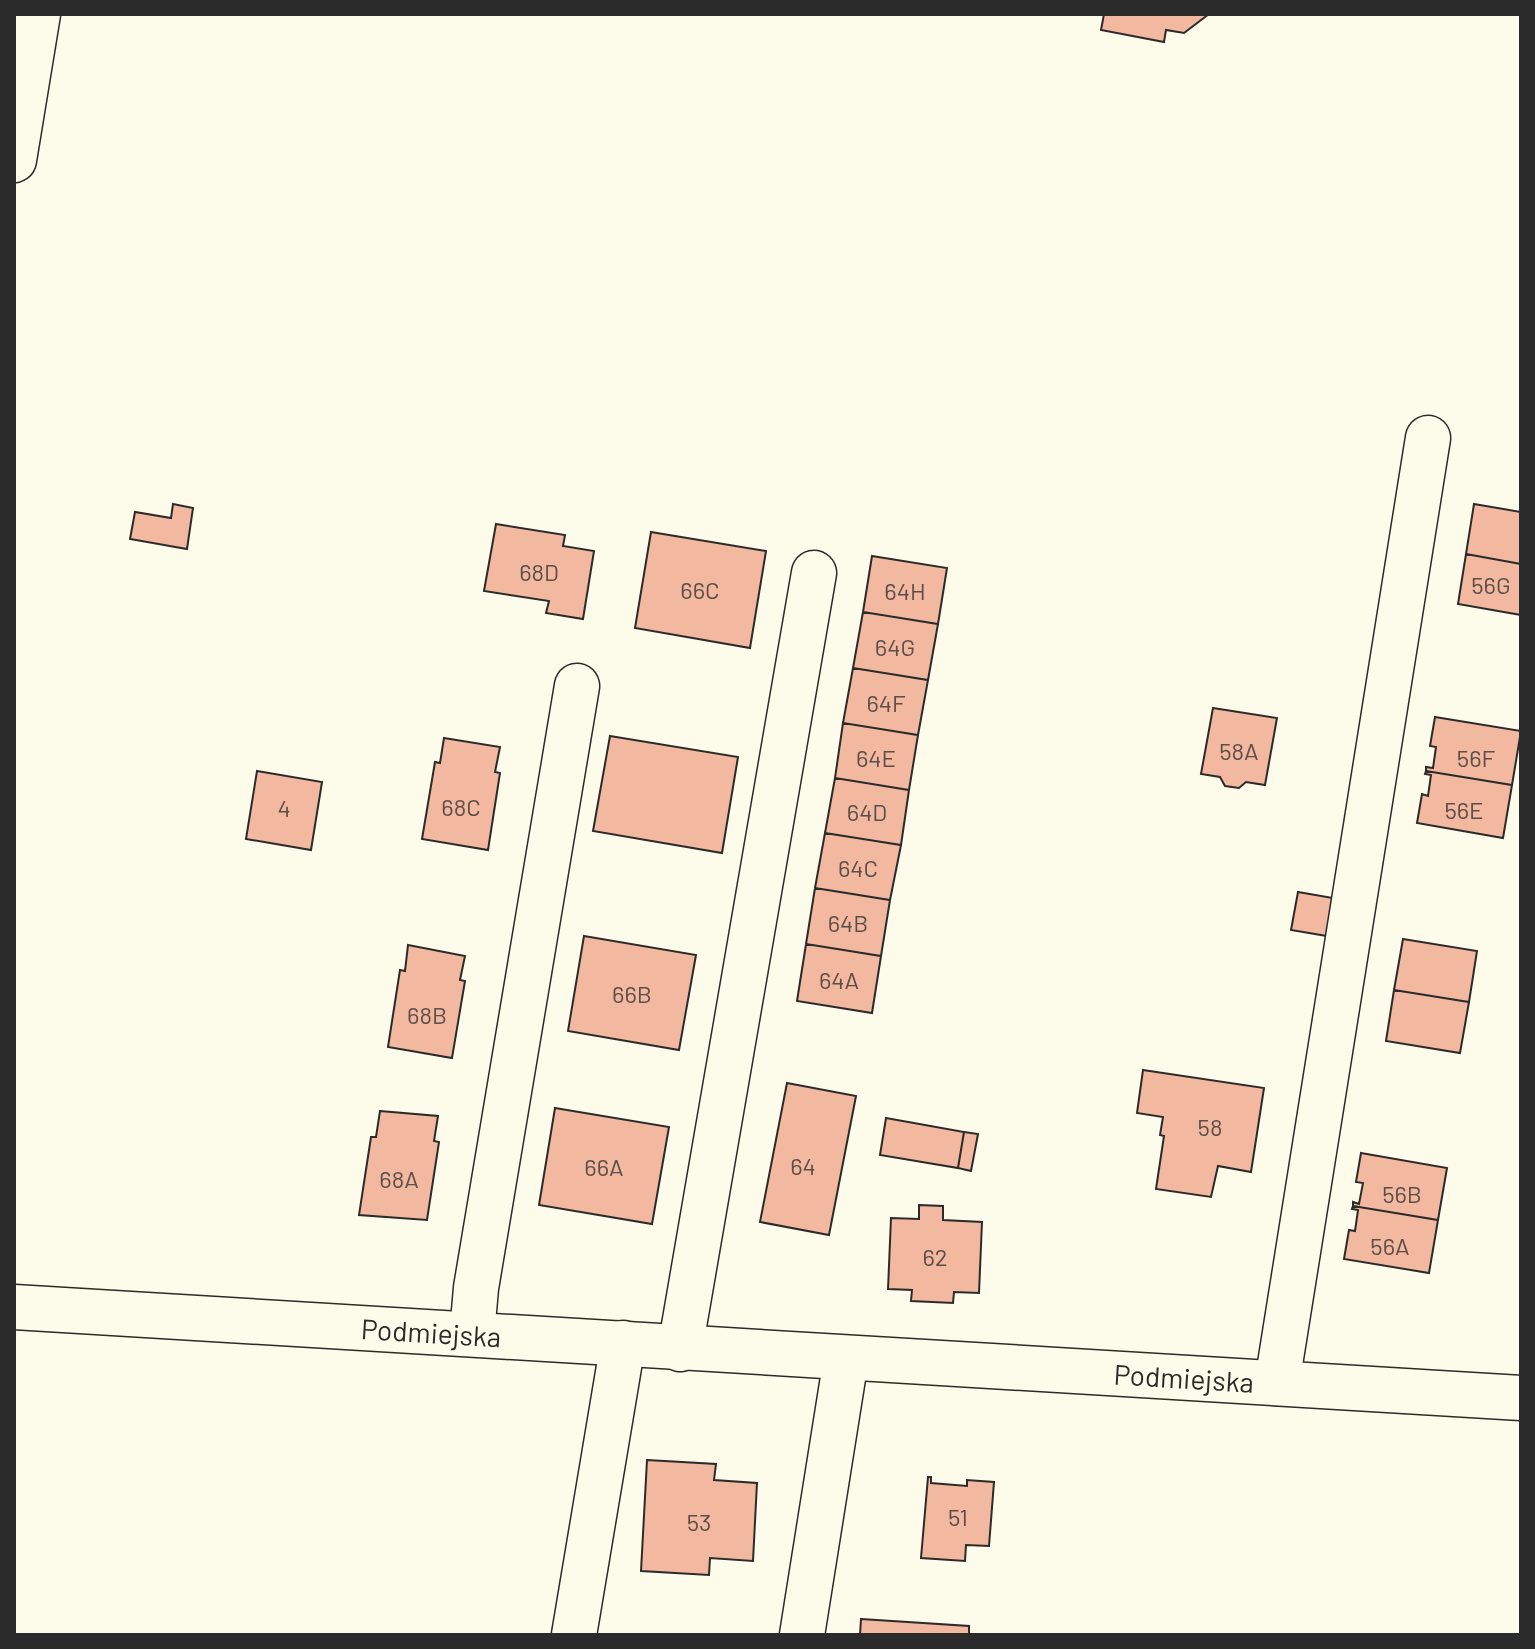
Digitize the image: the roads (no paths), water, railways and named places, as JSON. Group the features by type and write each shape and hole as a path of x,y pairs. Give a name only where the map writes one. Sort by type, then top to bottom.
{"street":[{"path":"14,160 38,14"},
{"path":"1277,1383 1428,438"},
{"path":"680,1349 814,573"},
{"path":"472,1334 476,1288 577,686"},
{"name":"Podmiejska","path":"14,1307 1521,1398"},
{"path":"574,1635 623,1343"},
{"path":"802,1635 846,1359"}]}
